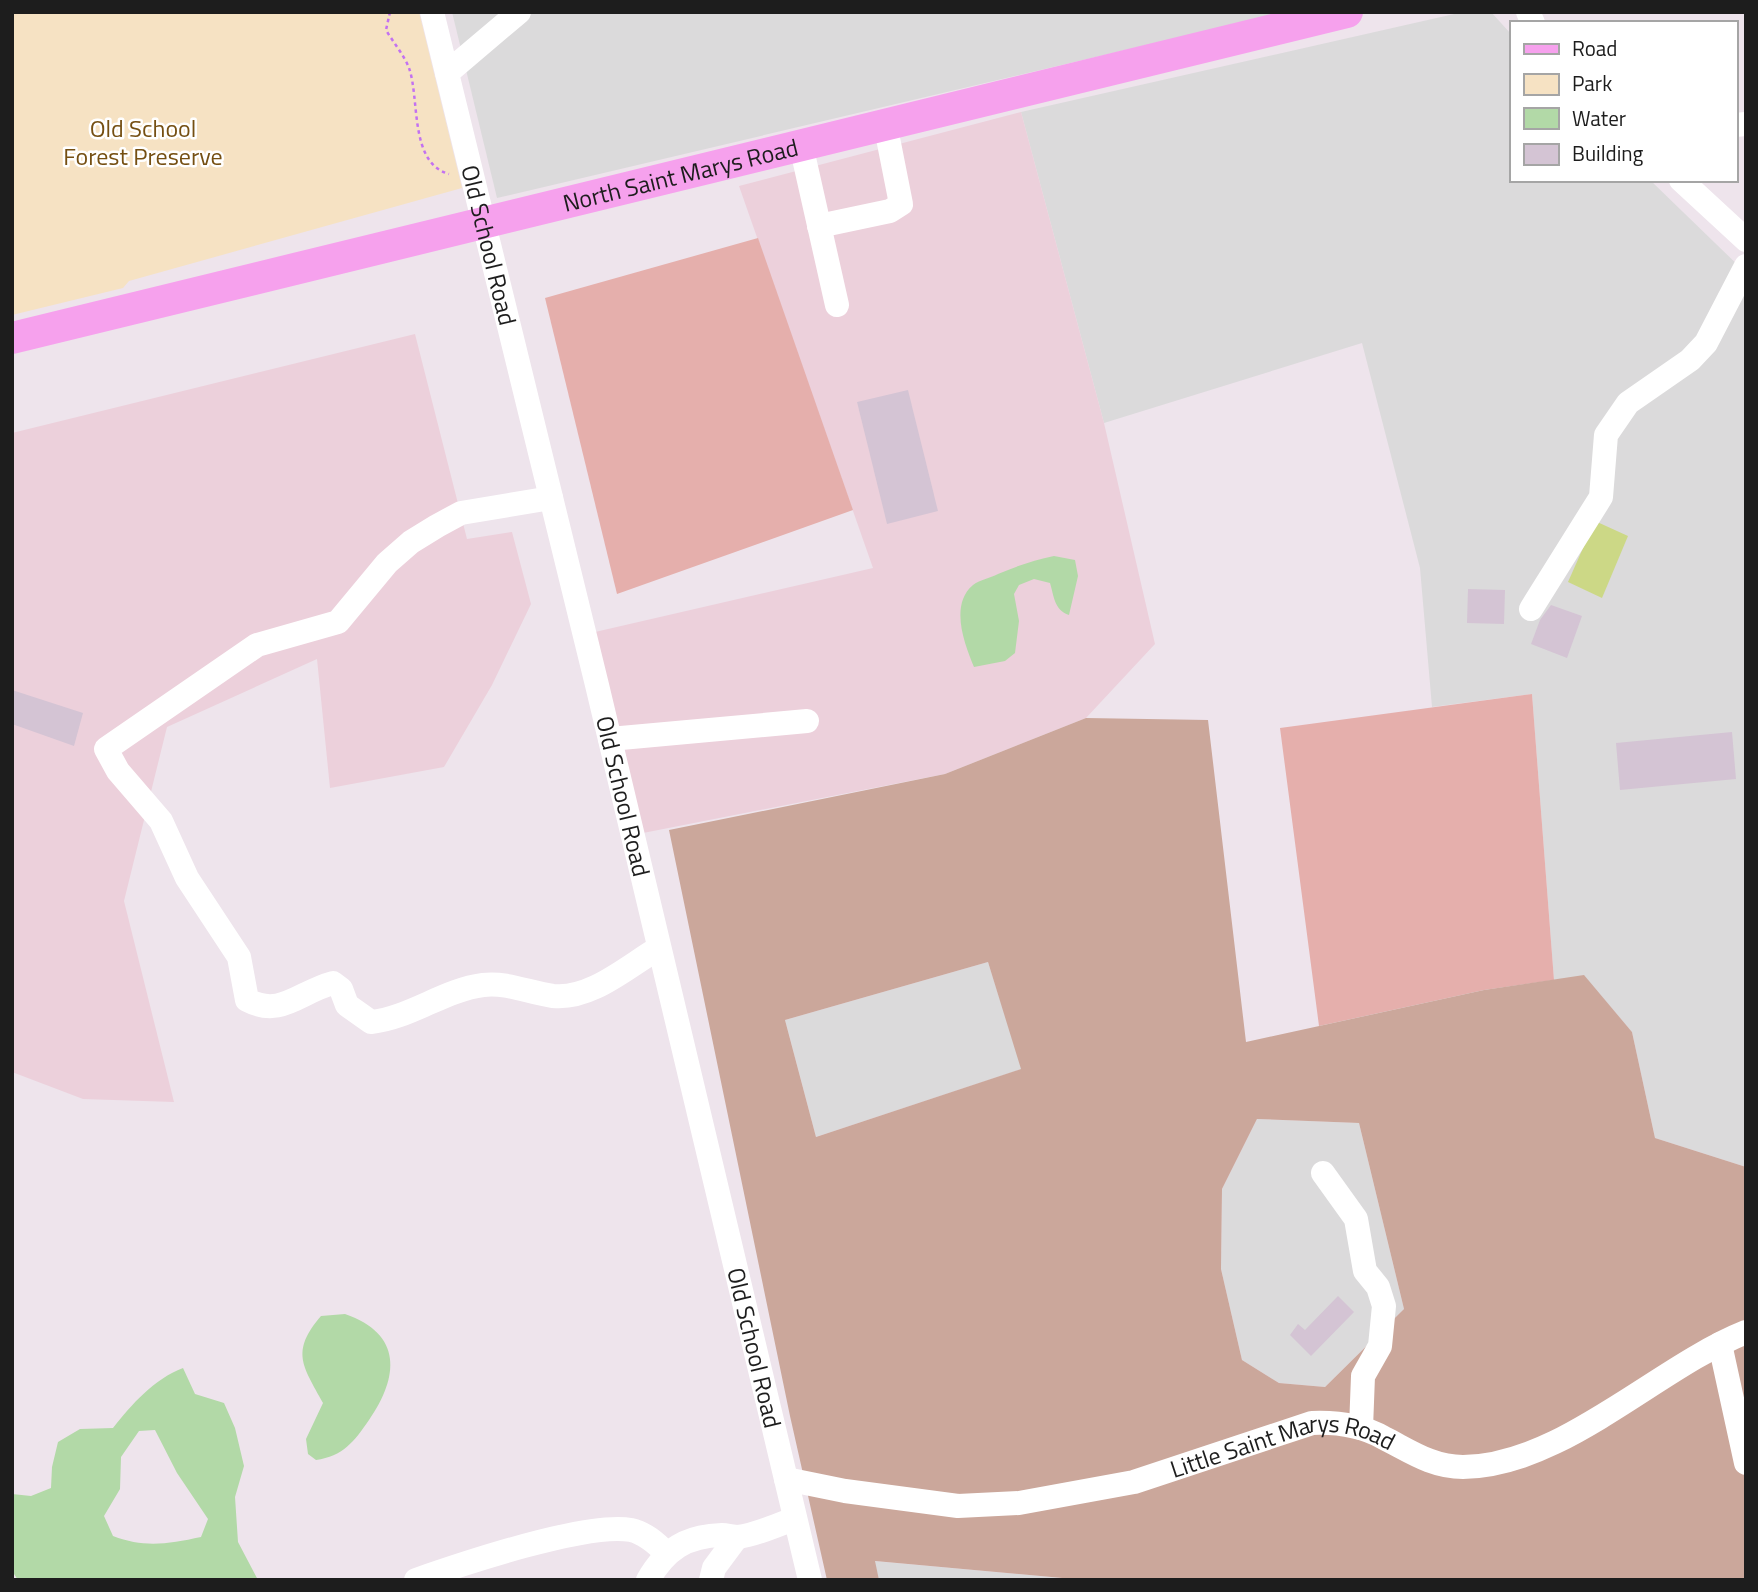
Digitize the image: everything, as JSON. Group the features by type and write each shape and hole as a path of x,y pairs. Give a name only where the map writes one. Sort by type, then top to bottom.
{"main road":[{"name":"North Saint Marys Road","path":"12,338 1347,12"}],"street":[{"name":"Old School Road","path":"432,12 610,739 810,1580"},
{"path":"447,73 519,12"},
{"path":"819,226 890,211 901,204 885,123"},
{"path":"801,145 837,304"},
{"path":"1683,182 1746,240"},
{"path":"1531,609 1601,497 1606,435 1628,403 1690,360 1706,344 1746,266"},
{"path":"551,498 461,513 436,526 411,542 387,563 338,622 257,645 106,749 118,771 161,821 187,878 239,957 247,1000 258,1006 275,1009 314,988 333,983 341,989 347,1005 371,1022 385,1021 459,991 485,985 556,996 594,989 659,948"},
{"path":"610,739 807,721"},
{"path":"1323,1172 1356,1219 1365,1271 1378,1286 1384,1306 1380,1346 1363,1376 1361,1427"},
{"name":"Little Saint Marys Road","path":"786,1479 845,1492 958,1506 995,1505 1134,1482 1312,1423 1334,1422 1361,1427 1423,1459 1444,1466 1484,1465 1536,1450 1624,1404 1657,1379 1746,1332"},
{"path":"1720,1345 1746,1463"},
{"path":"648,1580 666,1553 677,1544 697,1537 737,1537 796,1519"},
{"path":"416,1580 485,1557 601,1529 632,1531 656,1542 666,1553"},
{"path":"711,1580 714,1568 737,1537"}],"path":[{"path":"390,12 386,30 409,67 427,158 438,171 473,180"}],"shaded area":[{"path":"452,12 1287,12 497,198"},
{"path":"1463,12 1491,12 1510,33 1510,182 1652,182 1746,273 1746,1167 1655,1138 1632,1032 1584,976 1554,980 1532,694 1432,707 1420,568 1362,343 1104,423 1021,112"},
{"path":"1021,112 1104,423 1155,644 1086,718 945,774 643,833 595,632 873,568 739,186"},
{"path":"758,238 853,510 617,594 545,298"},
{"path":"415,334 467,539 512,532 531,604 492,685 444,767 330,788 317,659 167,727 124,901 174,1102 83,1099 12,1072 12,433"},
{"path":"1595,521 1628,536 1602,598 1568,582"},
{"path":"1532,694 1554,980 1484,990 1319,1026 1280,728"},
{"path":"1086,718 1208,720 1246,1042 1484,990 1584,975 1632,1032 1655,1138 1746,1167 1746,1580 1084,1580 875,1561 879,1580 827,1580 790,1416 669,830 945,774","holes":["988,962 1021,1069 816,1137 785,1020","1257,1119 1359,1123 1404,1309 1325,1387 1279,1383 1242,1360 1221,1269 1222,1189"]},
{"path":"988,962 1022,1069 816,1137 785,1020"},
{"path":"1257,1119 1359,1123 1404,1309 1325,1387 1279,1383 1242,1360 1221,1269 1222,1189"},
{"path":"874,1561 1084,1580 879,1580"}],"green space":[{"name":"Old School Forest Preserve","path":"12,12 419,12 462,188 129,281 123,288 12,315"}],"water":[{"path":"1054,556 1075,560 1078,576 1069,615 1057,606 1050,583 1034,579 1019,585 1014,594 1019,621 1015,653 1005,661 974,667 961,625 960,614 966,593 981,580"},
{"path":"345,1314 377,1333 386,1345 390,1358 390,1373 379,1404 358,1435 341,1451 316,1460 308,1454 306,1439 323,1403 305,1369 303,1350 305,1340 321,1316"},
{"path":"183,1368 195,1394 224,1403 235,1428 244,1466 235,1497 238,1542 258,1580 18,1580 12,1571 12,1494 31,1496 51,1488 52,1467 58,1442 80,1429 113,1428 144,1393","holes":["155,1430 177,1473 208,1519 201,1537 156,1544 113,1536 104,1516 120,1489 121,1457 139,1431"]}],"building":[{"path":"908,390 938,511 887,524 857,402"},
{"path":"1468,589 1505,590 1504,624 1467,623"},
{"path":"1551,605 1582,616 1567,658 1531,644 1540,620"},
{"path":"12,690 83,713 74,746 12,724"},
{"path":"1732,732 1736,779 1620,790 1616,743"},
{"path":"1338,1296 1354,1312 1311,1356 1290,1335 1298,1324 1305,1330"}]}
